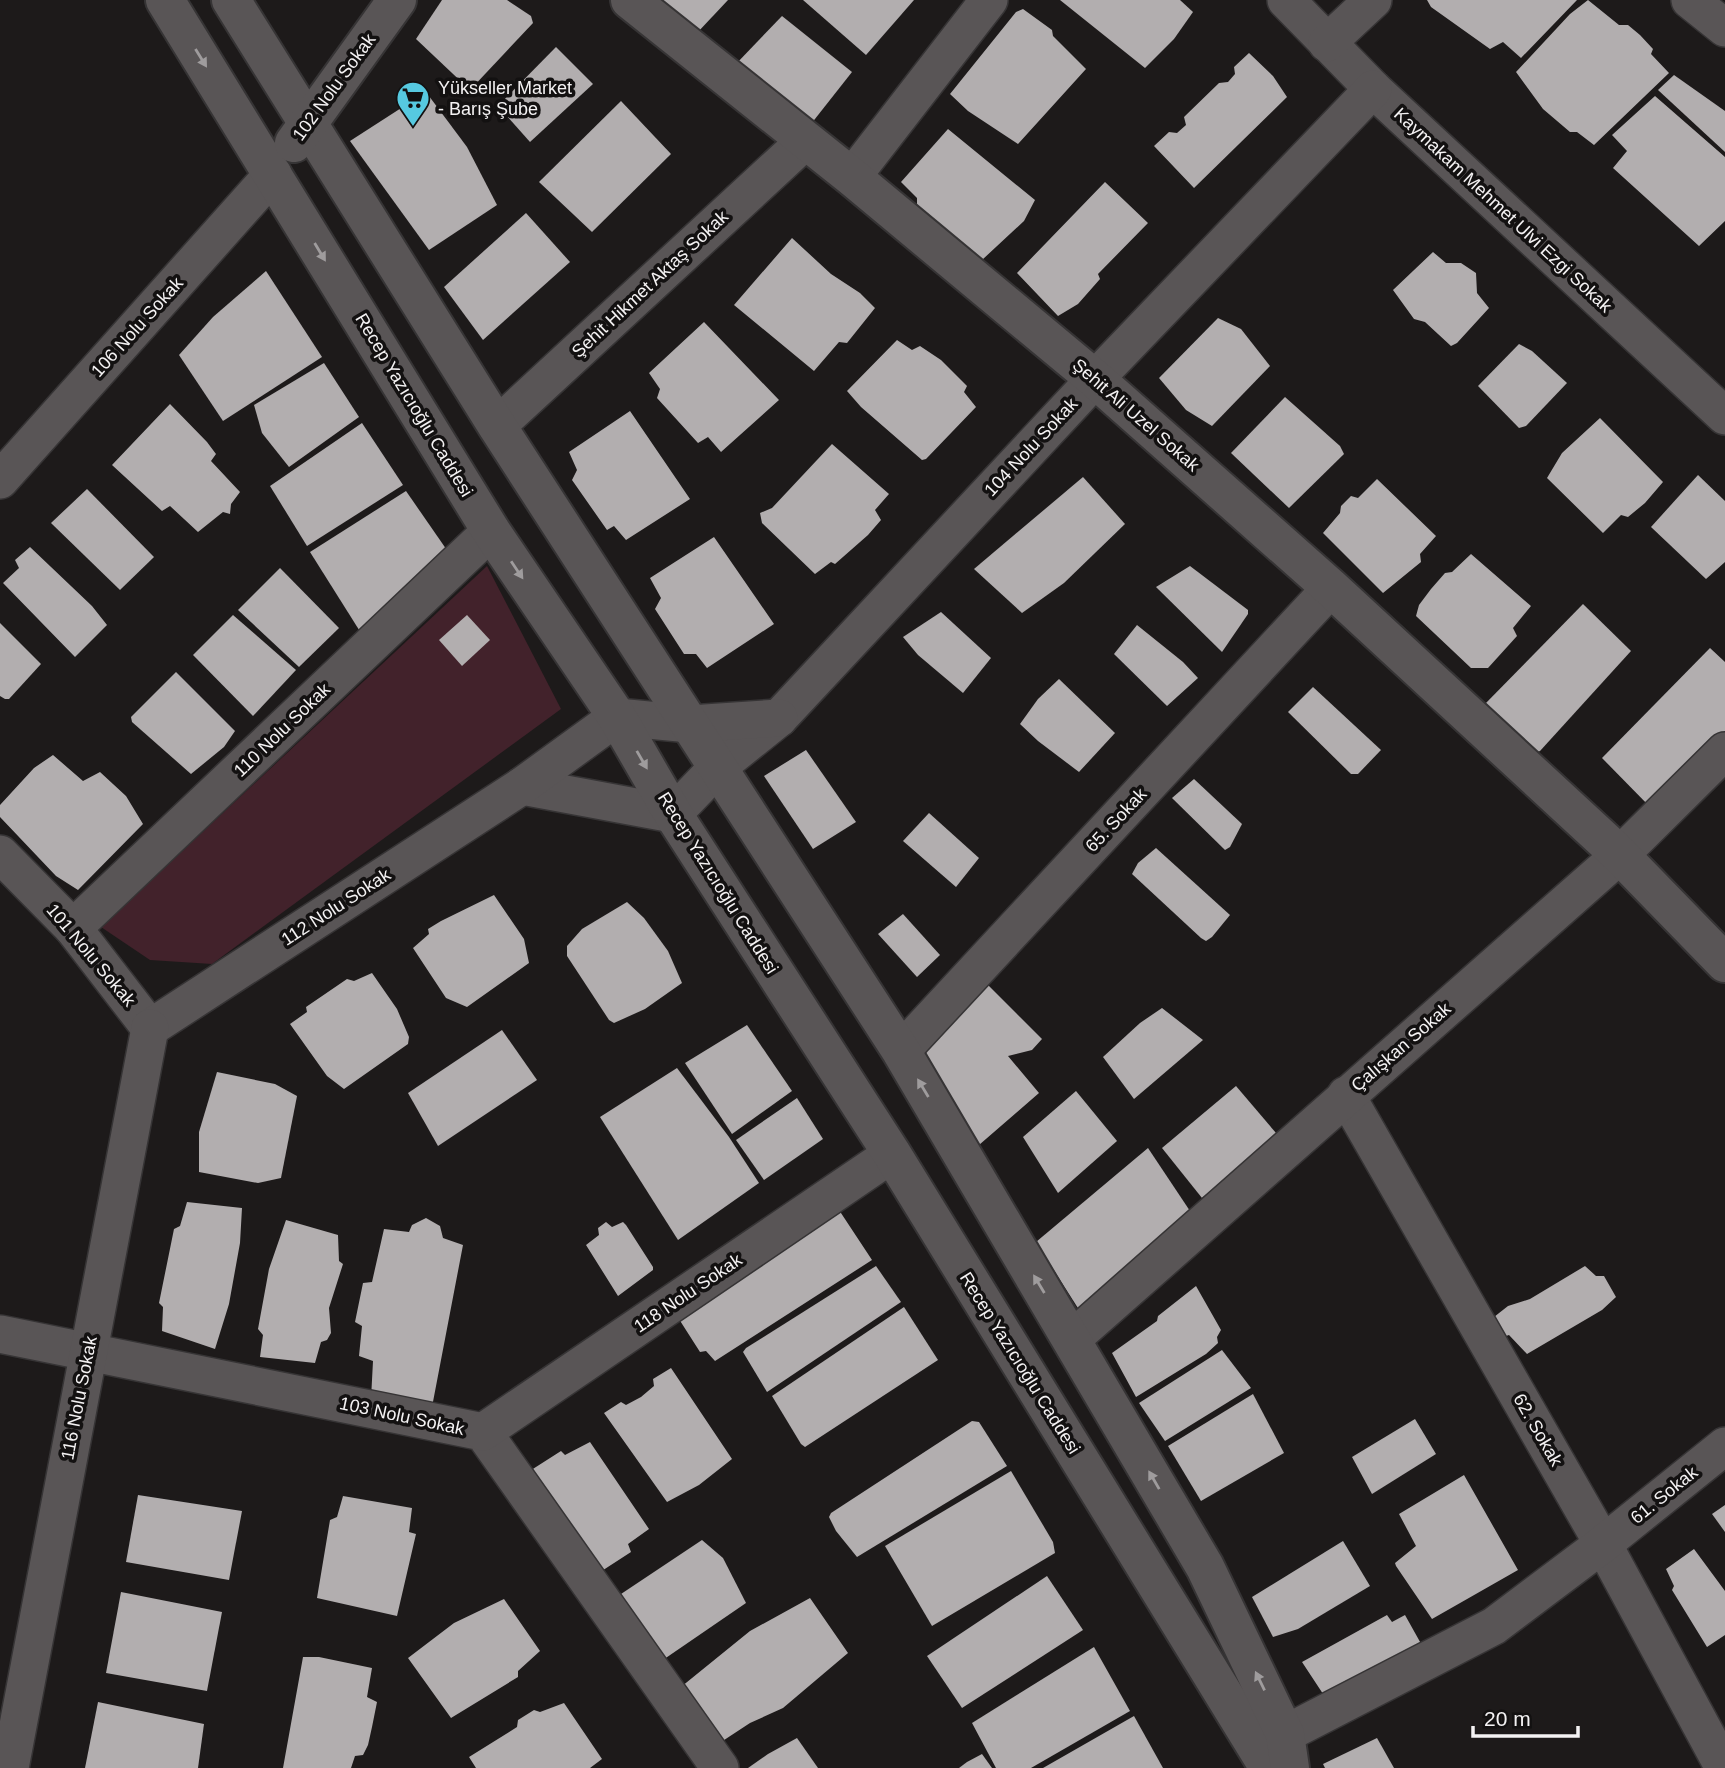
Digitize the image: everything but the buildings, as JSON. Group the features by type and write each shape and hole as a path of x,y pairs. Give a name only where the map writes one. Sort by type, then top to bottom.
{"street":[{"name":"Recep Yazıcıoğlu Caddesi","path":"165,0 491,531 617,717 673,814 892,1154 1269,1768"},
{"path":"231,0 497,426 901,1051 1205,1567 1288,1751"},
{"name":"102 Nolu Sokak","path":"273,174 306,124 397,0"},
{"name":"Şehit Ali Uzel Sokak","path":"630,0 804,142 852,177 1096,379 1331,588 1620,855 1725,963"},
{"path":"852,177 989,0"},
{"name":"Kaymakam Mehmet Ulvi Ezgi Sokak","path":"1286,0 1373,89 1725,416"},
{"path":"1327,43 1373,0"},
{"path":"1690,0 1725,28"},
{"name":"104 Nolu Sokak","path":"673,814 718,767 779,718 1096,379 1373,89"},
{"name":"Şehit Hikmet Aktaş Sokak","path":"497,426 804,142"},
{"name":"106 Nolu Sokak","path":"0,480 273,174"},
{"name":"110 Nolu Sokak","path":"73,928 491,531"},
{"name":"65. Sokak","path":"901,1051 1331,588"},
{"path":"617,717 690,723 779,718"},
{"name":"112 Nolu Sokak","path":"150,1028 522,786 617,717"},
{"name":"Çalışkan Sokak","path":"1072,1339 1620,855 1725,751"},
{"path":"522,786 673,814"},
{"name":"101 Nolu Sokak","path":"0,854 73,928 150,1028"},
{"name":"116 Nolu Sokak","path":"10,1768 150,1028"},
{"name":"62. Sokak","path":"1346,1095 1603,1544 1724,1768"},
{"name":"118 Nolu Sokak","path":"483,1432 892,1154"},
{"name":"103 Nolu Sokak","path":"0,1334 483,1432 720,1768"},
{"name":"61. Sokak","path":"1288,1751 1493,1626 1603,1544 1725,1446"}],"shaded area":[{"path":"487,566 561,709 212,964 150,960 101,927"}],"place":[{"name":"Yükseller Market - Barış Şube","path":"413,128"}]}
